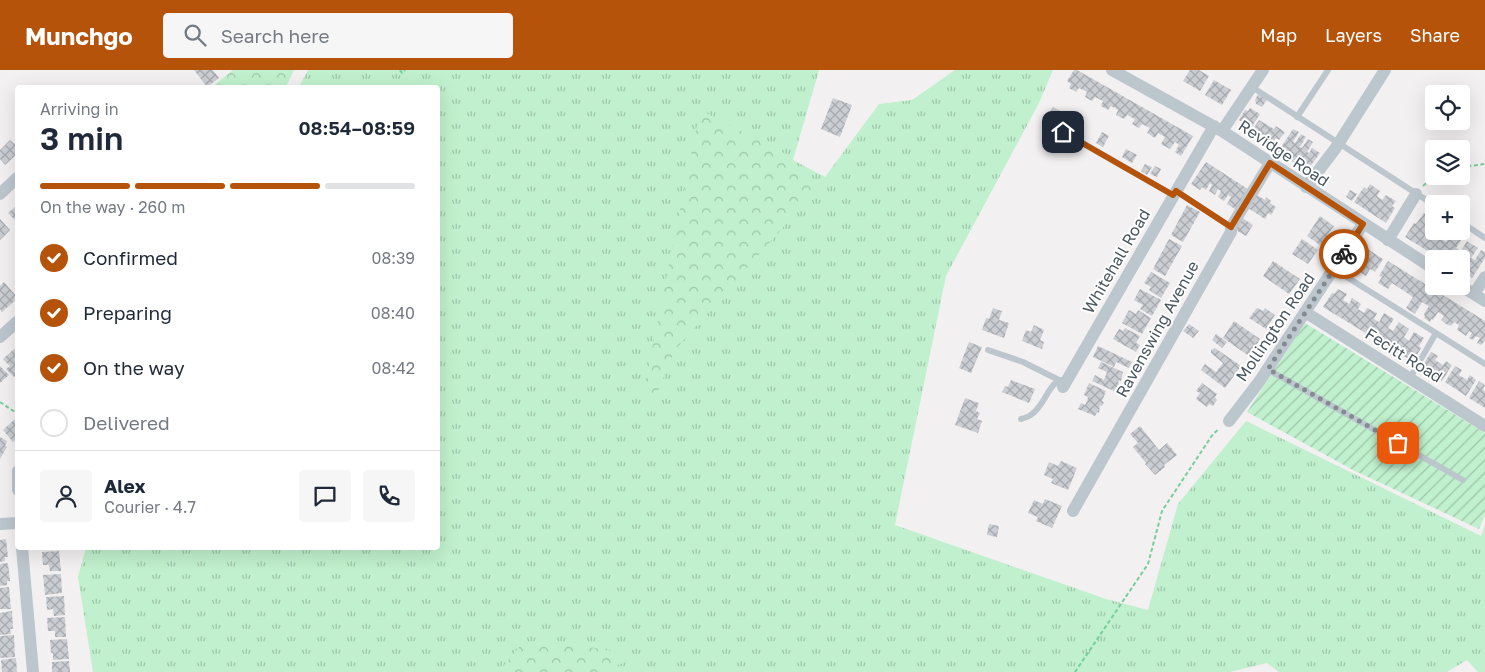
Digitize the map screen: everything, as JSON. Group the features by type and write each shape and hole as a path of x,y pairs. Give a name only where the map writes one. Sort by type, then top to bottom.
{"street":[{"name":"Revidge Road","path":"1112,70 1218,129 1425,263"},
{"name":"Whitehall Road","path":"1063,382 1175,193 1218,129 1252,87 1263,70"},
{"path":"1306,187 1338,144 1385,70"},
{"name":"Ravenswing Avenue","path":"1073,511 1231,232 1231,227 1270,163"},
{"path":"0,194 15,180"},
{"path":"1388,240 1416,194"},
{"name":"Mollington Road","path":"1229,421 1268,369 1363,224"},
{"path":"1480,298 1485,277"},
{"name":"Fecitt Road","path":"1305,312 1485,426"},
{"path":"0,337 15,324"},
{"path":"0,524 15,523"},
{"path":"22,550 33,672"}],"lane":[{"path":"1296,117 1328,70"},
{"path":"1252,87 1425,200"},
{"path":"1048,123 1175,193 1231,227"},
{"path":"1470,228 1485,238"},
{"path":"1334,269 1485,364"},
{"path":"1410,378 1436,334"},
{"path":"988,350 1023,362 1063,382"},
{"path":"1268,369 1463,480"},
{"path":"1021,419 1033,414 1042,404 1055,383 1063,382"}],"path":[{"path":"400,70 402,73 405,70"},
{"path":"1470,166 1485,164"},
{"path":"1416,194 1425,185"},
{"path":"0,402 15,412"},
{"path":"1075,672 1148,564 1162,511 1213,434 1229,421"}],"green space":[{"path":"233,70 294,70 287,85 214,85"},
{"path":"308,70 819,70 793,160 825,177 879,104 912,100 955,70 1053,70 1039,103 946,276 895,525 1106,599 1148,610 1178,504 1246,421 1481,536 1485,525 1485,672 1478,672 1467,660 1447,672 1279,672 1267,663 1230,672 93,672 78,577 85,550 440,550 440,85 300,85"},
{"path":"700,110 784,153 815,191 675,350 656,396 644,389"},
{"path":"1305,323 1485,433 1485,515 1479,529 1353,470 1247,412"},
{"path":"555,641 618,652 626,662 599,672 498,672 521,645"}],"building":[{"path":"194,70 213,70 219,78 210,85 205,85"},
{"path":"1074,70 1193,136 1181,156 1175,152 1179,145 1175,142 1170,149 1161,144 1165,137 1158,133 1155,138 1147,133 1150,128 1142,124 1139,128 1132,124 1135,119 1127,115 1124,119 1116,115 1118,110 1115,108 1111,106 1108,110 1101,106 1103,101 1095,97 1092,101 1085,97 1087,92 1079,88 1076,92 1069,88 1071,84 1067,81"},
{"path":"1190,70 1199,70 1209,76 1200,91 1183,81"},
{"path":"1214,80 1231,90 1222,105 1205,95"},
{"path":"1258,94 1267,100 1262,107 1256,104 1255,100"},
{"path":"833,98 852,105 840,137 821,129"},
{"path":"1053,107 1062,112 1056,123 1047,117"},
{"path":"1250,108 1260,114 1251,128 1239,120 1245,110 1248,111"},
{"path":"1065,112 1070,115 1065,124 1060,121"},
{"path":"1259,120 1274,129 1276,126 1285,132 1279,140 1276,138 1271,145 1251,132"},
{"path":"1293,129 1299,132 1293,142 1295,143 1301,134 1306,137 1300,147 1302,148 1308,139 1313,142 1307,152 1309,153 1312,148 1320,153 1307,171 1278,152"},
{"path":"1102,132 1109,136 1103,147 1096,143"},
{"path":"10,140 15,144 15,156 5,165 0,159 0,150"},
{"path":"1126,149 1137,155 1132,163 1122,157"},
{"path":"1206,162 1251,191 1235,209 1227,204 1231,197 1228,195 1224,201 1218,197 1221,191 1218,189 1215,195 1209,191 1212,185 1210,183 1206,190 1202,187 1200,190 1191,184"},
{"path":"1145,164 1152,167 1147,175 1141,171"},
{"path":"1155,166 1161,169 1157,177 1150,174"},
{"path":"1370,184 1380,191 1377,196 1382,200 1386,195 1396,201 1392,206 1395,208 1386,223 1354,202 1364,187 1367,189"},
{"path":"1350,190 1357,194 1352,201 1346,197"},
{"path":"1257,195 1265,200 1266,197 1276,207 1271,215 1268,213 1265,219 1248,208"},
{"path":"1187,205 1200,212 1183,242 1171,235"},
{"path":"15,207 15,220 8,213"},
{"path":"1424,213 1425,240 1443,240 1446,242 1447,240 1461,240 1456,248 1459,250 1426,250 1405,237 1414,223 1416,224"},
{"path":"1320,216 1334,226 1320,245 1307,236"},
{"path":"1241,217 1253,225 1246,236 1234,229"},
{"path":"0,219 10,230 0,240"},
{"path":"1169,239 1182,246 1165,276 1153,269"},
{"path":"1302,239 1318,250 1308,264 1292,254"},
{"path":"1467,241 1478,248 1471,258 1475,260 1481,250 1485,252 1485,258 1472,278 1470,277 1470,250 1462,250"},
{"path":"1363,246 1383,259 1375,272 1370,269 1366,276 1355,269 1360,262 1355,259"},
{"path":"1273,261 1300,279 1289,294 1263,276"},
{"path":"1388,261 1425,284 1425,295 1443,295 1485,321 1485,341 1481,345 1477,343 1480,338 1476,336 1473,340 1469,338 1472,333 1469,331 1466,336 1457,330 1459,325 1454,322 1451,326 1446,324 1441,320 1444,316 1438,312 1430,322 1424,318 1424,314 1429,306 1422,302 1415,314 1406,308 1413,297 1392,283 1388,289 1378,283 1382,277 1379,276"},
{"path":"1151,272 1170,283 1161,298 1149,290 1151,287 1144,283"},
{"path":"4,282 15,295 15,301 2,312 0,309 0,286"},
{"path":"1140,289 1161,300 1152,316 1140,309 1143,305 1134,300"},
{"path":"1338,289 1347,294 1343,300 1349,304 1352,298 1361,304 1358,309 1364,313 1367,308 1377,313 1374,319 1379,322 1384,313 1394,319 1388,328 1393,331 1399,322 1409,329 1404,337 1409,341 1414,332 1424,338 1413,362 1323,307 1332,293 1334,294"},
{"path":"993,308 1002,311 999,320 1009,323 1004,338 982,330 986,318 989,319"},
{"path":"1257,308 1263,311 1265,308 1275,315 1266,329 1249,318"},
{"path":"1129,310 1136,314 1138,310 1151,318 1142,334 1122,323"},
{"path":"1234,321 1260,339 1249,356 1223,338"},
{"path":"1189,324 1199,331 1193,338 1183,331"},
{"path":"1034,325 1044,330 1040,340 1044,342 1042,349 1022,341 1026,330 1031,332"},
{"path":"1125,328 1140,336 1136,343 1140,345 1136,352 1113,339 1119,329 1123,331"},
{"path":"1216,334 1227,342 1222,348 1212,340"},
{"path":"969,342 982,347 971,373 959,368"},
{"path":"1098,346 1132,362 1129,368 1116,362 1114,367 1093,357"},
{"path":"1215,348 1241,366 1225,388 1201,370 1205,364 1216,372 1223,363 1211,353 1211,350"},
{"path":"15,350 14,377 6,369 10,366 3,359"},
{"path":"1431,352 1438,356 1435,360 1443,365 1446,361 1452,365 1442,381 1421,368"},
{"path":"1101,362 1123,372 1121,381 1119,380 1119,384 1114,391 1092,381 1095,375 1104,380 1107,372 1098,368"},
{"path":"0,366 9,375 0,383"},
{"path":"1455,366 1462,370 1459,375 1467,380 1470,375 1476,380 1466,396 1445,382"},
{"path":"1011,380 1035,389 1029,403 1002,392 1005,386 1008,387"},
{"path":"1479,381 1485,385 1483,390 1485,391 1485,408 1469,398"},
{"path":"1089,383 1106,391 1102,401 1104,402 1102,406 1100,405 1099,413 1097,412 1095,416 1078,409 1081,403 1085,405 1087,401 1088,397 1084,395"},
{"path":"1202,383 1217,394 1215,397 1217,400 1213,406 1209,404 1207,407 1196,399 1200,393 1196,391"},
{"path":"965,398 979,403 976,411 980,413 977,419 982,421 978,433 955,425"},
{"path":"15,419 15,440 13,442 3,430"},
{"path":"1140,426 1159,450 1167,443 1177,455 1155,475 1133,447 1138,443 1130,434"},
{"path":"0,437 7,441 5,446 7,447 0,459"},
{"path":"1061,461 1077,468 1068,490 1051,483 1053,479 1044,475 1049,462 1058,466"},
{"path":"1045,499 1062,506 1052,528 1036,521 1038,517 1028,513 1034,500 1043,504"},
{"path":"989,524 999,526 997,537 987,535"},
{"path":"6,539 8,557 5,557 5,561 0,562 0,540"},
{"path":"59,551 61,571 50,571 49,565 43,565 42,552"},
{"path":"8,563 10,581 7,581 7,585 0,586 0,564"},
{"path":"61,574 62,593 45,595 43,575"},
{"path":"9,587 11,609 0,609 0,588"},
{"path":"64,596 65,615 54,616 53,609 47,610 46,597"},
{"path":"12,611 13,629 10,629 11,634 0,635 0,613"},
{"path":"65,617 66,637 55,637 55,631 48,631 47,618"},
{"path":"14,635 15,657 0,658 0,636"},
{"path":"67,639 69,659 53,660 50,640"},
{"path":"16,658 17,672 2,672 1,660"},
{"path":"69,661 70,672 52,672 52,662"}],"way so far":[{"path":"1344,254 1268,369 1398,443"}],"route":[{"path":"1063,132 1173,195 1176,191 1231,227 1270,163 1363,224 1344,254"}]}
